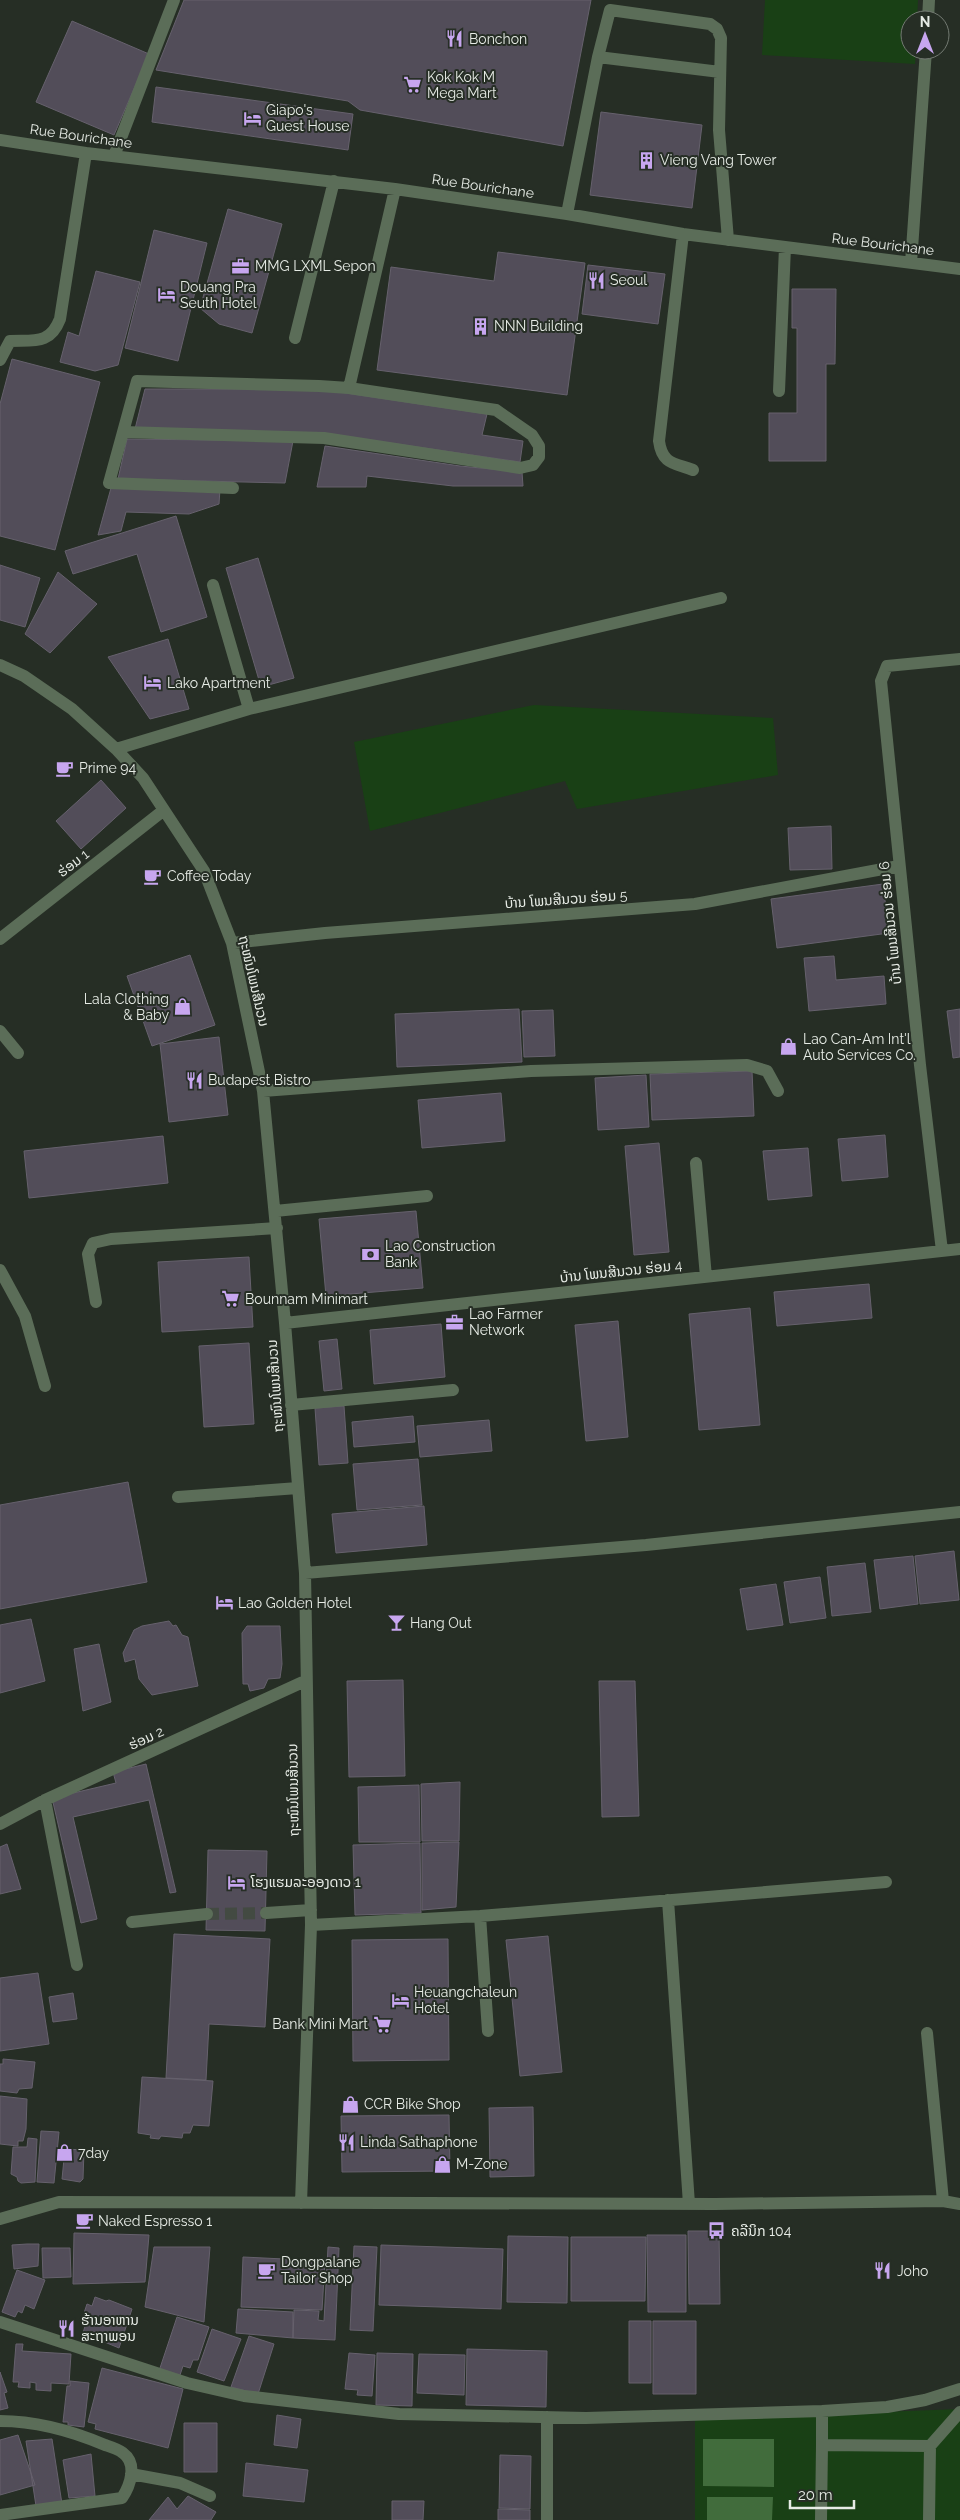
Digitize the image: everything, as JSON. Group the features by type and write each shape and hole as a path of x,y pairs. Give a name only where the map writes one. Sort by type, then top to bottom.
{"street":[{"path":"114,156 174,0"},
{"path":"568,214 598,57 610,5 710,24 717,29 721,38 719,130 728,240"},
{"path":"598,57 720,72"},
{"path":"911,263 925,60"},
{"name":"Rue Bourichane","path":"0,140 86,153 396,189 568,214 682,234 960,269"},
{"path":"0,360 3,350 10,342 46,339 55,332 60,319 86,153"},
{"path":"295,338 334,181"},
{"path":"349,388 396,189"},
{"path":"682,234 659,442 660,453 667,461 693,470"},
{"path":"779,392 785,247"},
{"path":"124,432 324,438 520,468 533,465 539,457 539,446 532,435 496,410 349,388 137,381 109,483 233,488"},
{"path":"213,585 249,709"},
{"path":"116,749 249,709 721,598"},
{"name":"ບ້ານ ໂພນສີນວນ ຮ່ອມ 6","path":"942,1252 899,866 881,681 887,666 960,659"},
{"name":"ຖະໜົນໂພນສີນວນ","path":"0,665 24,676 72,709 116,749 143,778 204,871 232,944 263,1091 277,1228 305,1573 311,1926 301,2203"},
{"name":"ຮ່ອມ 1","path":"0,939 164,810"},
{"name":"ບ້ານ ໂພນສີນວນ ຮ່ອມ 5","path":"232,944 325,933 695,904 899,866"},
{"path":"0,1031 18,1053"},
{"path":"263,1091 531,1071 748,1065 766,1071 778,1091"},
{"path":"696,1163 706,1277"},
{"path":"275,1211 427,1196"},
{"path":"96,1302 88,1254 93,1243 111,1239 277,1228"},
{"name":"ບ້ານ ໂພນສີນວນ ຮ່ອມ 4","path":"285,1323 960,1249"},
{"path":"0,1270 25,1316 45,1386"},
{"path":"291,1405 453,1390"},
{"path":"178,1497 298,1488"},
{"path":"305,1573 646,1546 960,1512"},
{"name":"ຮ່ອມ 2","path":"0,1824 45,1800 306,1681"},
{"path":"45,1800 77,1965"},
{"path":"311,1926 480,1916 886,1882"},
{"path":"668,1900 689,2204"},
{"path":"266,1912 311,1910"},
{"path":"132,1922 207,1914"},
{"path":"480,1916 488,2031"},
{"path":"927,2033 943,2201"},
{"path":"0,2219 59,2202 689,2204 943,2201 960,2204"},
{"path":"0,2322 187,2383 244,2396 399,2414 586,2418 822,2411 887,2406 926,2400 960,2389"},
{"path":"822,2411 822,2520"},
{"path":"929,2520 930,2446 960,2412"},
{"path":"547,2417 547,2520"},
{"path":"0,2421 15,2421 76,2432 124,2453 130,2463 132,2474 128,2490 122,2498 0,2515"},
{"path":"822,2445 930,2446"},
{"path":"132,2474 180,2483 210,2496"}],"shaded area":[{"path":"765,0 918,0 918,10 900,10 900,60 915,60 915,64 762,55"},
{"path":"534,705 773,718 778,775 577,809 565,781 370,831 354,742"},
{"path":"960,2409 960,2520 695,2520 695,2419"},
{"path":"703,2439 774,2439 774,2487 703,2486"},
{"path":"707,2497 773,2497 772,2520 707,2520"}],"building":[{"name":"Kok Kok M Mega Mart","path":"184,0 591,0 563,146 360,110 348,101 156,70"},
{"path":"72,21 149,54 114,135 36,102"},
{"name":"Giapo's Guest House","path":"156,87 353,114 348,150 152,122"},
{"name":"Vieng Vang Tower","path":"601,112 702,125 692,208 590,195"},
{"name":"MMG LXML Sepon","path":"228,209 282,224 252,333 219,324 200,308"},
{"name":"Douang Pra Seuth Hotel","path":"154,230 207,243 178,361 125,348"},
{"name":"NNN Building","path":"498,252 585,263 567,395 377,370 391,267 494,281"},
{"path":"588,265 665,274 658,324 582,314"},
{"path":"96,271 140,282 118,365 95,371 60,362 68,332 79,336"},
{"path":"792,289 836,289 835,364 826,364 826,461 769,461 769,413 797,413 797,328 792,328"},
{"path":"12,359 100,382 55,550 0,536 0,404"},
{"path":"145,389 319,389 487,414 482,435 523,441 520,462 321,433 135,429"},
{"path":"127,439 293,441 285,483 118,479"},
{"path":"325,446 460,466 522,472 523,486 453,486 367,476 366,487 317,487"},
{"path":"111,488 220,489 219,504 189,514 126,512 121,531 98,535"},
{"path":"176,516 207,617 161,632 137,554 73,574 65,551"},
{"path":"258,558 294,678 261,687 226,568"},
{"path":"0,565 40,578 25,627 0,620"},
{"path":"58,572 97,604 50,653 25,634"},
{"name":"Lako Apartment","path":"168,639 189,709 150,719 108,657"},
{"path":"101,780 126,808 81,849 56,821"},
{"path":"831,826 832,869 790,870 788,828"},
{"path":"883,884 889,933 777,948 771,899"},
{"path":"190,955 215,1025 152,1046 127,976"},
{"path":"834,956 836,980 884,976 886,1004 809,1011 804,958"},
{"path":"519,1009 522,1062 397,1067 395,1014"},
{"path":"960,1009 960,1057 953,1058 947,1011"},
{"path":"553,1010 555,1056 524,1057 522,1011"},
{"name":"Budapest Bistro","path":"219,1037 228,1115 169,1122 160,1044"},
{"path":"752,1071 754,1116 652,1120 650,1074"},
{"path":"646,1075 649,1127 598,1130 595,1078"},
{"path":"501,1093 505,1141 422,1148 418,1100"},
{"path":"885,1135 888,1177 842,1181 838,1139"},
{"path":"163,1136 168,1183 29,1198 24,1151"},
{"path":"659,1143 669,1252 634,1255 625,1146"},
{"path":"808,1148 812,1196 768,1200 763,1151"},
{"name":"Lao Construction Bank","path":"416,1211 423,1288 326,1296 319,1219"},
{"path":"249,1257 253,1327 162,1332 158,1262"},
{"path":"869,1284 872,1318 777,1326 774,1292"},
{"path":"750,1308 760,1425 699,1430 689,1314"},
{"path":"618,1321 628,1437 586,1441 575,1325"},
{"path":"441,1324 445,1377 374,1384 370,1330"},
{"path":"337,1339 342,1389 324,1391 319,1341"},
{"path":"249,1343 254,1424 204,1427 199,1346"},
{"path":"344,1406 348,1463 319,1465 315,1408"},
{"path":"413,1416 415,1442 354,1447 352,1422"},
{"path":"489,1420 492,1451 420,1457 417,1426"},
{"path":"418,1459 422,1505 357,1510 353,1464"},
{"path":"128,1482 147,1582 0,1609 0,1505"},
{"path":"424,1506 427,1545 336,1553 332,1514"},
{"path":"954,1551 959,1600 920,1604 915,1556"},
{"path":"913,1556 918,1604 880,1609 874,1560"},
{"path":"865,1563 871,1612 832,1616 827,1567"},
{"path":"820,1577 826,1618 790,1623 784,1582"},
{"path":"776,1584 783,1625 747,1630 740,1589"},
{"path":"31,1619 45,1681 0,1693 0,1625"},
{"path":"169,1621 173,1626 176,1625 182,1635 188,1637 198,1686 152,1695 139,1679 135,1659 125,1662 123,1653 134,1630 142,1626"},
{"path":"247,1626 280,1626 282,1664 280,1678 268,1679 264,1688 250,1691 248,1684 243,1684 242,1633"},
{"path":"99,1644 111,1702 83,1711 74,1649"},
{"path":"403,1680 405,1776 349,1777 347,1681"},
{"path":"599,1681 635,1681 639,1816 602,1817"},
{"path":"146,1764 176,1892 170,1893 149,1800 73,1817 97,1919 81,1923 52,1798 116,1783 113,1772"},
{"path":"460,1782 459,1841 422,1841 421,1784"},
{"path":"419,1785 420,1842 359,1842 358,1787"},
{"path":"459,1842 456,1907 422,1910 422,1843"},
{"path":"420,1843 421,1913 355,1915 353,1845"},
{"path":"7,1844 21,1889 0,1894 0,1847"},
{"name":"ໂຮງແຮມລະອອງດາວ 1","path":"208,1850 267,1851 265,1931 206,1930"},
{"path":"174,1934 270,1939 265,2027 209,2024 206,2080 166,2078"},
{"path":"548,1936 562,2072 520,2076 506,1940"},
{"name":"Heuangchaleun Hotel","path":"448,1939 449,2060 353,2061 352,1940"},
{"path":"38,1973 49,2044 0,2051 0,1978"},
{"path":"73,1993 77,2019 53,2022 49,1997"},
{"path":"3,2059 35,2062 32,2088 19,2089 17,2093 0,2091 0,2064 3,2064"},
{"path":"142,2077 213,2081 209,2126 193,2125 190,2133 183,2133 182,2138 161,2136 159,2139 150,2138 151,2135 138,2133"},
{"path":"0,2096 27,2099 26,2129 23,2141 18,2141 18,2146 0,2144"},
{"path":"533,2107 534,2176 490,2177 489,2108"},
{"path":"449,2115 450,2171 342,2172 341,2116"},
{"path":"41,2131 59,2132 54,2183 37,2182"},
{"path":"28,2138 37,2139 35,2182 21,2183 17,2177 11,2174 13,2147 27,2147"},
{"path":"65,2149 84,2150 83,2179 80,2182 62,2179"},
{"path":"688,2231 719,2231 720,2304 689,2304"},
{"path":"74,2233 149,2235 145,2282 73,2284"},
{"path":"647,2235 686,2235 686,2312 648,2312"},
{"path":"508,2236 568,2237 567,2303 507,2302"},
{"path":"571,2237 646,2237 645,2301 571,2301"},
{"path":"39,2244 38,2266 14,2269 12,2245"},
{"path":"381,2245 503,2249 501,2309 379,2305"},
{"path":"354,2246 377,2247 373,2331 350,2330"},
{"path":"154,2247 210,2247 204,2322 145,2307"},
{"path":"328,2247 339,2248 335,2340 293,2338 294,2310 319,2311 318,2320 324,2321"},
{"path":"42,2248 70,2248 71,2277 43,2278"},
{"path":"243,2257 325,2261 322,2310 241,2307"},
{"path":"17,2270 45,2280 34,2309 25,2305 22,2313 18,2311 15,2317 2,2312"},
{"path":"95,2297 132,2309 119,2348 83,2333 86,2323 81,2322 87,2304 92,2306"},
{"path":"238,2309 293,2312 293,2338 236,2333"},
{"path":"177,2317 209,2327 198,2360 193,2360 190,2368 183,2366 179,2378 159,2371"},
{"path":"629,2321 651,2321 651,2383 629,2383"},
{"path":"653,2321 696,2321 696,2394 653,2394"},
{"path":"212,2329 241,2339 224,2381 197,2372"},
{"path":"249,2336 274,2344 258,2394 231,2387"},
{"path":"16,2344 23,2344 22,2351 71,2354 69,2384 51,2383 51,2391 36,2390 36,2383 30,2382 30,2388 18,2387 19,2382 13,2382"},
{"path":"467,2349 547,2351 546,2407 466,2405"},
{"path":"349,2353 375,2355 372,2396 357,2395 358,2390 345,2389"},
{"path":"377,2353 413,2354 412,2406 376,2405"},
{"path":"419,2354 465,2355 464,2395 417,2393"},
{"path":"102,2368 183,2389 168,2448 95,2429 96,2424 88,2422"},
{"path":"0,2372 7,2392 4,2393 8,2408 0,2410"},
{"path":"70,2381 89,2383 84,2427 68,2425 68,2422 63,2422 67,2386 70,2386"},
{"path":"277,2415 301,2419 297,2448 274,2445"},
{"path":"184,2423 217,2423 217,2472 184,2472"},
{"path":"18,2435 35,2485 0,2495 0,2440"},
{"path":"52,2439 62,2504 36,2506 26,2441"},
{"path":"91,2454 95,2496 69,2498 63,2460"},
{"path":"500,2455 531,2456 530,2509 499,2508"},
{"path":"246,2463 308,2470 304,2502 243,2496"},
{"path":"188,2496 216,2512 211,2520 149,2520 168,2497 177,2509"},
{"path":"392,2501 424,2501 423,2520 392,2520"},
{"path":"498,2509 530,2510 530,2520 498,2520"}],"tunnel":[{"path":"207,1914 266,1913"}],"place":[{"name":"Bonchon","path":"455,39"},
{"name":"Kok Kok M Mega Mart","path":"413,85"},
{"name":"Giapo's Guest House","path":"252,118"},
{"name":"Vieng Vang Tower","path":"646,160"},
{"name":"MMG LXML Sepon","path":"241,266"},
{"name":"Seoul","path":"596,280"},
{"name":"Douang Pra Seuth Hotel","path":"166,295"},
{"name":"NNN Building","path":"480,326"},
{"name":"Lako Apartment","path":"153,683"},
{"name":"Prime 94","path":"65,768"},
{"name":"Coffee Today","path":"153,876"},
{"name":"Lala Clothing & Baby","path":"183,1007"},
{"name":"Lao Can-Am Int'l Auto Services Co.","path":"789,1047"},
{"name":"Budapest Bistro","path":"194,1080"},
{"name":"Lao Construction Bank","path":"371,1254"},
{"name":"Bounnam Minimart","path":"231,1299"},
{"name":"Lao Farmer Network","path":"455,1322"},
{"name":"Lao Golden Hotel","path":"224,1603"},
{"name":"Hang Out","path":"396,1623"},
{"name":"ໂຮງແຮມລະອອງດາວ 1","path":"237,1882"},
{"name":"Heuangchaleun Hotel","path":"400,2000"},
{"name":"Bank Mini Mart","path":"382,2024"},
{"name":"CCR Bike Shop","path":"350,2104"},
{"name":"Linda Sathaphone","path":"346,2142"},
{"name":"7day","path":"64,2153"},
{"name":"M-Zone","path":"442,2164"},
{"name":"Naked Espresso 1","path":"84,2221"},
{"name":"ຄລີນິກ 104","path":"717,2231"},
{"name":"Dongpalane Tailor Shop","path":"267,2270"},
{"name":"Joho","path":"883,2271"},
{"name":"ຮ້ານອາຫານ ສະຖາພອນ","path":"67,2328"}]}
